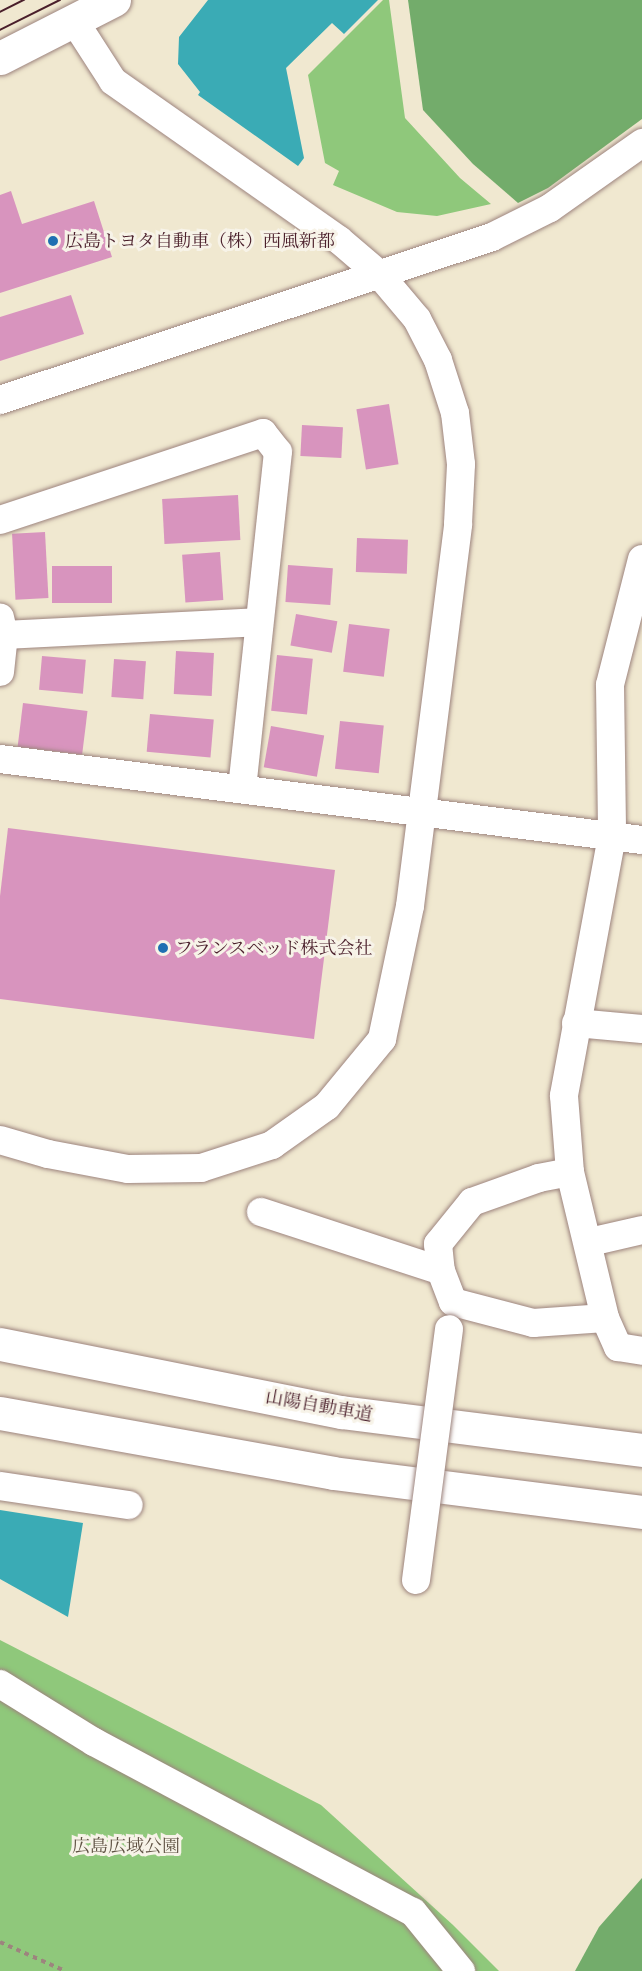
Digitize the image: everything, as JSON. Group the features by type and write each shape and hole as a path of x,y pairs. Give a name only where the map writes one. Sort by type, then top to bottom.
{"main road":[{"path":"0,58 75,22 114,0"},
{"name":"山陽自動車道","path":"0,1344 341,1412 642,1450"},
{"path":"0,1413 333,1473 642,1512"}],"street":[{"path":"0,1140 48,1154 128,1169 201,1168 272,1145 327,1106 382,1039 405,937 423,811 458,524 460,447 451,396 429,339 380,275 298,210 113,81 75,22"},
{"path":"0,400 464,248 521,223 577,191 641,147"},
{"path":"0,520 262,433 278,452 257,622 242,787"},
{"path":"642,562 610,685 612,836 564,1096 570,1172 590,1242 605,1318 618,1347 642,1351"},
{"path":"0,672 2,626 257,622"},
{"path":"0,759 242,787 642,840"},
{"path":"576,1023 642,1029"},
{"path":"415,1588 451,1316 441,1271 438,1244 472,1202 539,1178 570,1172"},
{"path":"261,1212 441,1271"},
{"path":"590,1242 642,1230"},
{"path":"451,1316 533,1323 605,1318"},
{"path":"0,1486 129,1506"},
{"path":"0,1684 94,1742 412,1912 461,1971"}],"path":[{"path":"0,1942 65,1971"}],"green space":[{"path":"383,0 389,0 405,118 460,178 491,204 437,216 397,212 333,185 339,171 325,163 308,75"},
{"path":"408,0 642,0 642,119 548,188 518,203 473,164 423,110"},
{"name":"広島広域公園","path":"0,1640 321,1805 453,1925 499,1971 0,1971"},
{"path":"642,1878 642,1971 575,1971 599,1927"}],"water":[{"path":"208,0 378,0 344,34 332,23 286,68 304,158 298,166 198,95 200,92 178,64 179,37"},
{"path":"0,1510 83,1523 68,1617 0,1579"}],"building":[{"name":"広島トヨタ自動車（株）西風新都","path":"11,191 22,224 94,201 112,257 0,293 0,195"},
{"path":"71,295 84,334 0,361 0,317"},
{"path":"389,404 399,464 366,469 356,409"},
{"path":"302,425 343,427 341,458 300,456"},
{"path":"238,495 240,540 164,544 162,499"},
{"path":"45,532 48,598 15,600 12,534"},
{"path":"357,538 408,540 407,574 356,572"},
{"path":"220,552 223,600 185,603 182,555"},
{"path":"288,565 333,568 330,605 285,602"},
{"path":"52,566 112,566 112,603 52,603"},
{"path":"296,614 337,621 332,653 290,646"},
{"path":"349,624 390,629 384,677 343,672"},
{"path":"176,651 214,653 212,696 174,694"},
{"path":"277,655 313,659 307,714 271,711"},
{"path":"42,656 86,660 83,694 39,690"},
{"path":"114,659 146,661 143,699 111,697"},
{"path":"23,703 88,711 82,755 18,747"},
{"path":"150,714 214,720 210,757 147,752"},
{"path":"340,721 384,726 379,773 335,769"},
{"path":"271,726 324,735 317,777 264,767"},
{"name":"フランスベッド株式会社","path":"8,828 335,870 314,1039 0,999 0,896"}],"tram line":[{"path":"0,12 24,0"},
{"path":"0,30 60,0"}],"place":[{"name":"広島トヨタ自動車（株）西風新都","path":"53,241"},
{"name":"フランスベッド株式会社","path":"163,948"}]}
